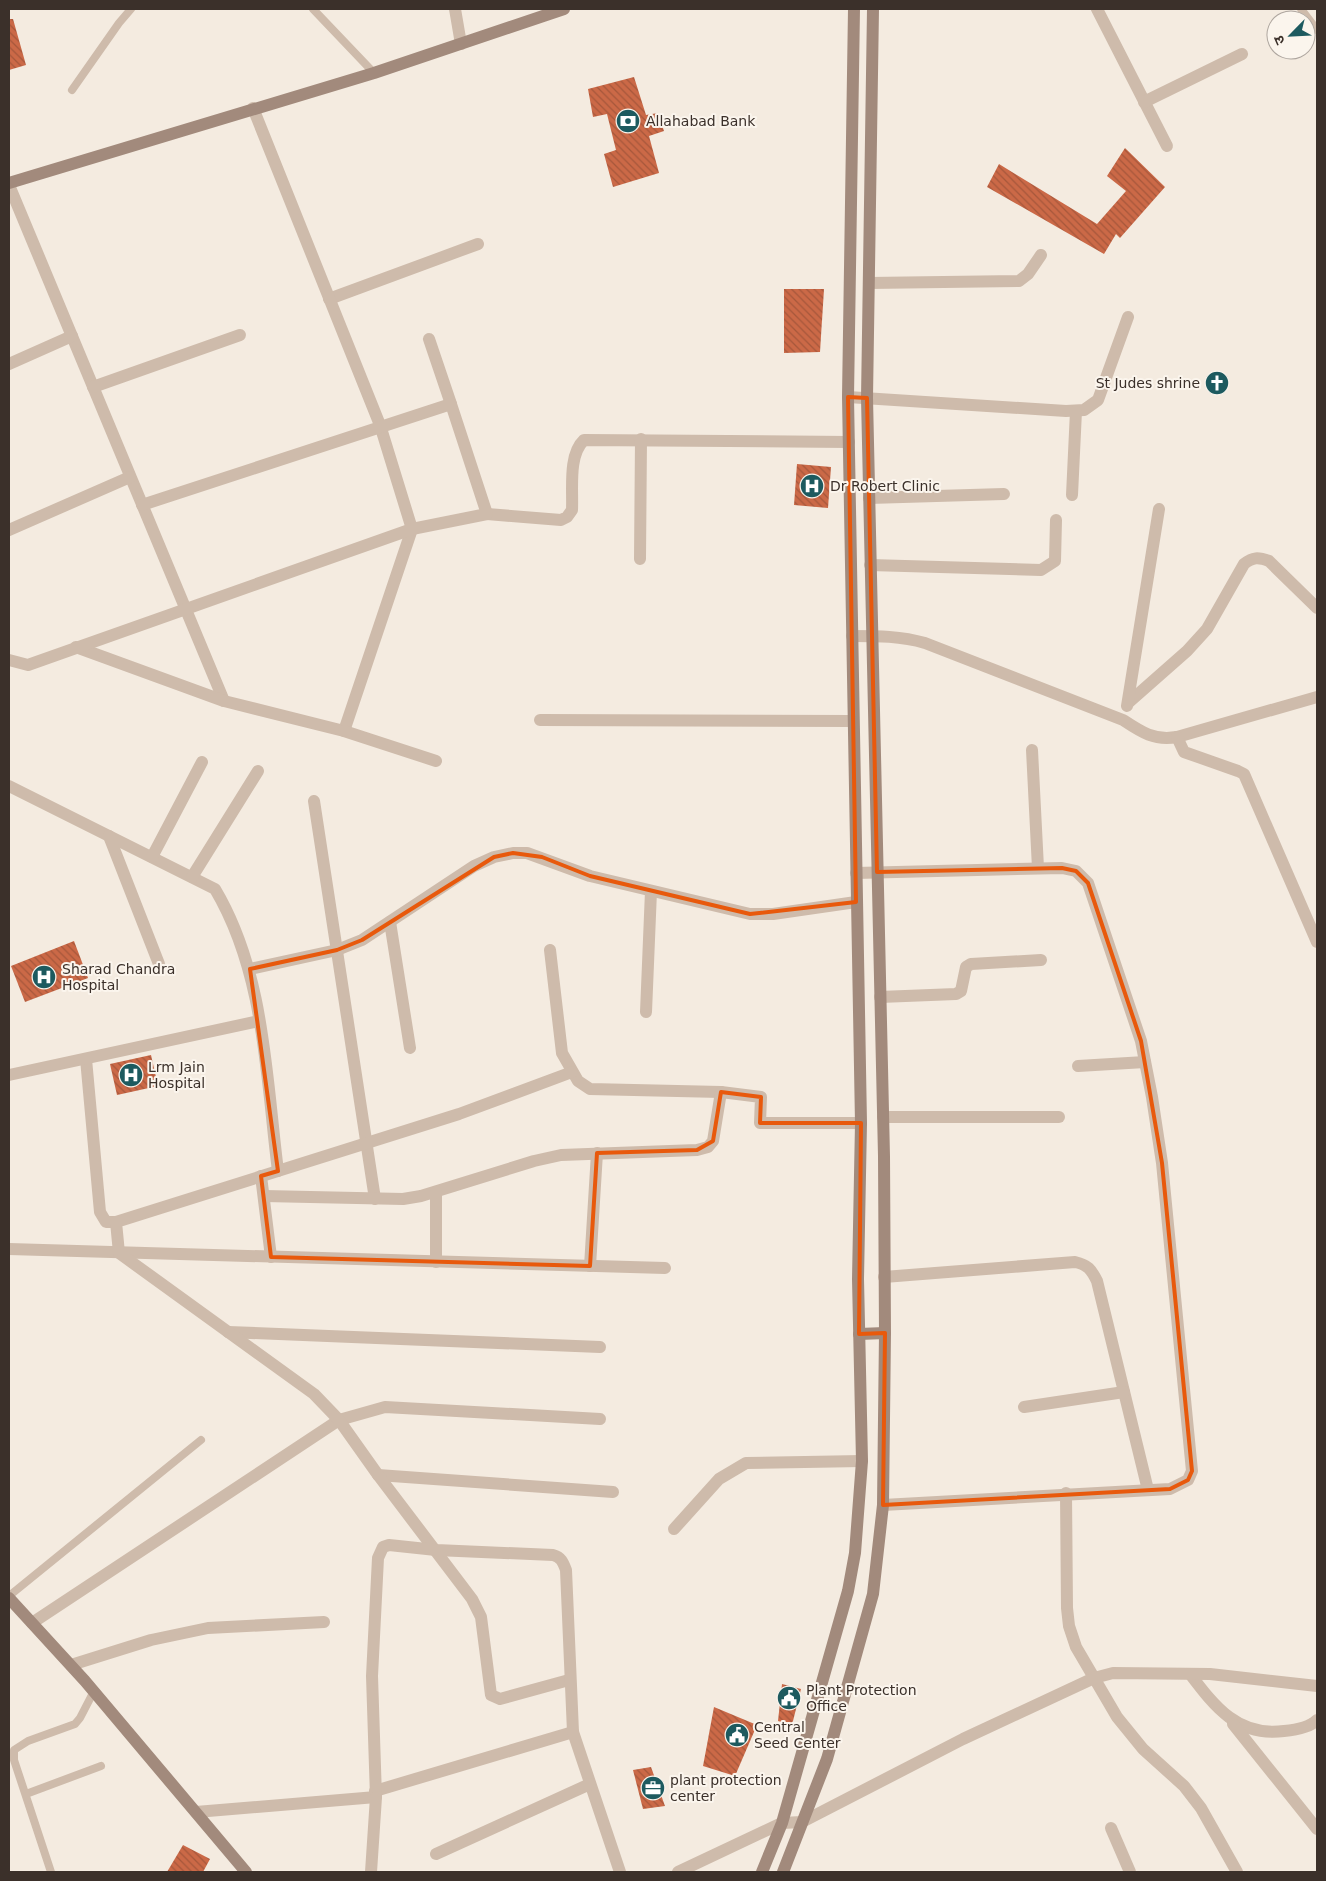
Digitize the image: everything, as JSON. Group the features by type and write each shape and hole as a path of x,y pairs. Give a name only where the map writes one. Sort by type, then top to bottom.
{"street":[{"path":"455,9 461,44"},
{"path":"224,701 9,184 253,108 374,73 564,9"},
{"path":"762,1872 782,1823 848,1591 855,1553 862,1461 859,1334 861,1123 848,397 854,9"},
{"path":"784,1872 802,1822 811,1807 828,1759 873,1594 883,1505 886,1333 884,1156 867,398 873,9"},
{"path":"1096,9 1167,146"},
{"path":"1144,102 1242,54"},
{"path":"253,108 380,426 412,529 344,732"},
{"path":"329,299 478,244"},
{"path":"869,283 1019,281 1028,274 1041,255"},
{"path":"848,397 1076,411 1090,407 1098,400 1128,317"},
{"path":"93,387 240,335"},
{"path":"9,364 72,336"},
{"path":"428,339 487,514"},
{"path":"142,505 451,404"},
{"path":"1072,495 1076,411"},
{"path":"9,660 28,665 412,529 487,514 561,520 567,517 572,510 575,456 578,446 584,440 595,438 849,442"},
{"path":"640,559 641,439"},
{"path":"9,530 130,477"},
{"path":"869,498 1004,494"},
{"path":"1123,720 1128,703 1159,509"},
{"path":"870,565 1040,570 1055,561 1056,520"},
{"path":"1128,703 1187,651 1207,629 1244,564 1252,558 1259,557 1269,561 1317,608"},
{"path":"852,636 907,638 925,643 1123,720 1153,738 1177,737 1317,697"},
{"path":"76,647 224,701 344,732 436,761"},
{"path":"540,720 853,721"},
{"path":"1177,737 1184,752 1238,770 1244,774 1317,942"},
{"path":"1032,750 1038,868"},
{"path":"152,858 202,762"},
{"path":"192,877 258,771"},
{"path":"9,786 215,889 232,917 250,969 259,1022 278,1171"},
{"path":"314,801 375,1199"},
{"path":"109,836 159,964"},
{"path":"250,969 337,950 362,940 474,866 494,857 513,853 527,853 590,876 750,914 773,914 856,902"},
{"path":"856,873 1062,868 1076,871 1088,883 1141,1041 1162,1163 1192,1471 1188,1480 1170,1489 1066,1493 883,1505"},
{"path":"646,1012 651,891"},
{"path":"390,922 410,1048"},
{"path":"550,950 562,1053 578,1081 590,1089 721,1092 761,1097 760,1124 861,1123"},
{"path":"880,997 956,994 961,991 966,967 971,964 1041,960"},
{"path":"9,1075 259,1022"},
{"path":"86,1058 100,1212 106,1222 116,1222 367,1144 459,1114 572,1072"},
{"path":"1078,1066 1144,1062"},
{"path":"264,1196 403,1199 436,1192 534,1161 561,1155 697,1150 708,1147 713,1141 721,1092"},
{"path":"883,1117 1059,1116"},
{"path":"590,1266 597,1153"},
{"path":"860,1155 884,1156"},
{"path":"261,1176 271,1257"},
{"path":"436,1192 436,1262"},
{"path":"116,1222 120,1252 314,1394 339,1420 472,1599 481,1617 491,1695 500,1699 569,1680"},
{"path":"9,1249 665,1268"},
{"path":"884,1277 1075,1262 1085,1264 1092,1269 1148,1490"},
{"path":"228,1332 600,1347"},
{"path":"859,1334 886,1333"},
{"path":"1024,1407 1124,1392"},
{"path":"32,1624 339,1420 385,1407 600,1419"},
{"path":"674,1529 719,1479 746,1463 862,1461"},
{"path":"378,1475 613,1492"},
{"path":"1066,1493 1069,1626 1076,1648 1117,1717 1129,1733 1143,1749 1184,1786 1195,1801 1237,1872"},
{"path":"371,1872 376,1794 372,1676 380,1551 383,1547 389,1545 436,1550 559,1557 566,1570 572,1732 620,1872"},
{"path":"9,1597 94,1691 246,1872"},
{"path":"71,1665 151,1640 200,1630 324,1622"},
{"path":"678,1872 782,1823 802,1822 963,1738 1094,1678 1113,1673 1190,1674 1317,1686"},
{"path":"1190,1674 1212,1702 1228,1716 1250,1730 1272,1733 1294,1730 1313,1724 1317,1720"},
{"path":"1228,1716 1317,1829"},
{"path":"196,1812 376,1794 572,1732"},
{"path":"436,1854 590,1784"},
{"path":"1111,1828 1130,1872"}],"lane":[{"path":"72,90 119,22 131,9"},
{"path":"313,9 374,73"},
{"path":"1301,9 1317,30"},
{"path":"9,1597 201,1440"},
{"path":"51,1872 14,1760 14,1750 28,1741 75,1724 94,1691"},
{"path":"26,1794 101,1766"}],"highlighted area":[{"path":"848,397 867,398 877,872 1062,868 1076,871 1088,883 1141,1041 1152,1097 1162,1163 1192,1471 1188,1480 1170,1489 883,1505 885,1333 859,1334 861,1123 760,1123 761,1097 721,1092 713,1141 697,1150 597,1153 590,1266 271,1257 261,1176 278,1171 250,969 337,950 362,940 494,857 513,853 542,857 590,876 750,914 856,902"}],"building":[{"path":"9,19 13,19 26,65 9,70"},
{"path":"634,77 646,115 658,113 664,131 649,136 659,173 613,187 604,154 616,150 607,114 593,117 588,89"},
{"path":"1125,148 1165,187 1120,238 1116,234 1104,254 987,187 999,164 1097,224 1126,191 1107,176"},
{"path":"784,289 824,289 820,352 784,353"},
{"path":"797,464 831,467 828,508 794,505"},
{"path":"74,941 88,978 25,1002 11,966"},
{"path":"151,1055 158,1086 117,1095 110,1064"},
{"path":"782,1684 801,1689 792,1725 778,1721"},
{"path":"714,1707 757,1725 735,1776 703,1766"},
{"path":"651,1767 665,1806 643,1809 633,1770"},
{"path":"183,1845 210,1859 203,1872 167,1872"}],"place":[{"name":"Allahabad Bank","path":"628,121"},
{"name":"St Judes shrine","path":"1217,383"},
{"name":"Dr Robert Clinic","path":"812,486"},
{"name":"Sharad Chandra Hospital","path":"44,977"},
{"name":"Lrm Jain Hospital","path":"131,1075"},
{"name":"Plant Protection Office","path":"789,1698"},
{"name":"Central Seed Center","path":"737,1735"},
{"name":"plant protection center","path":"653,1788"}]}
